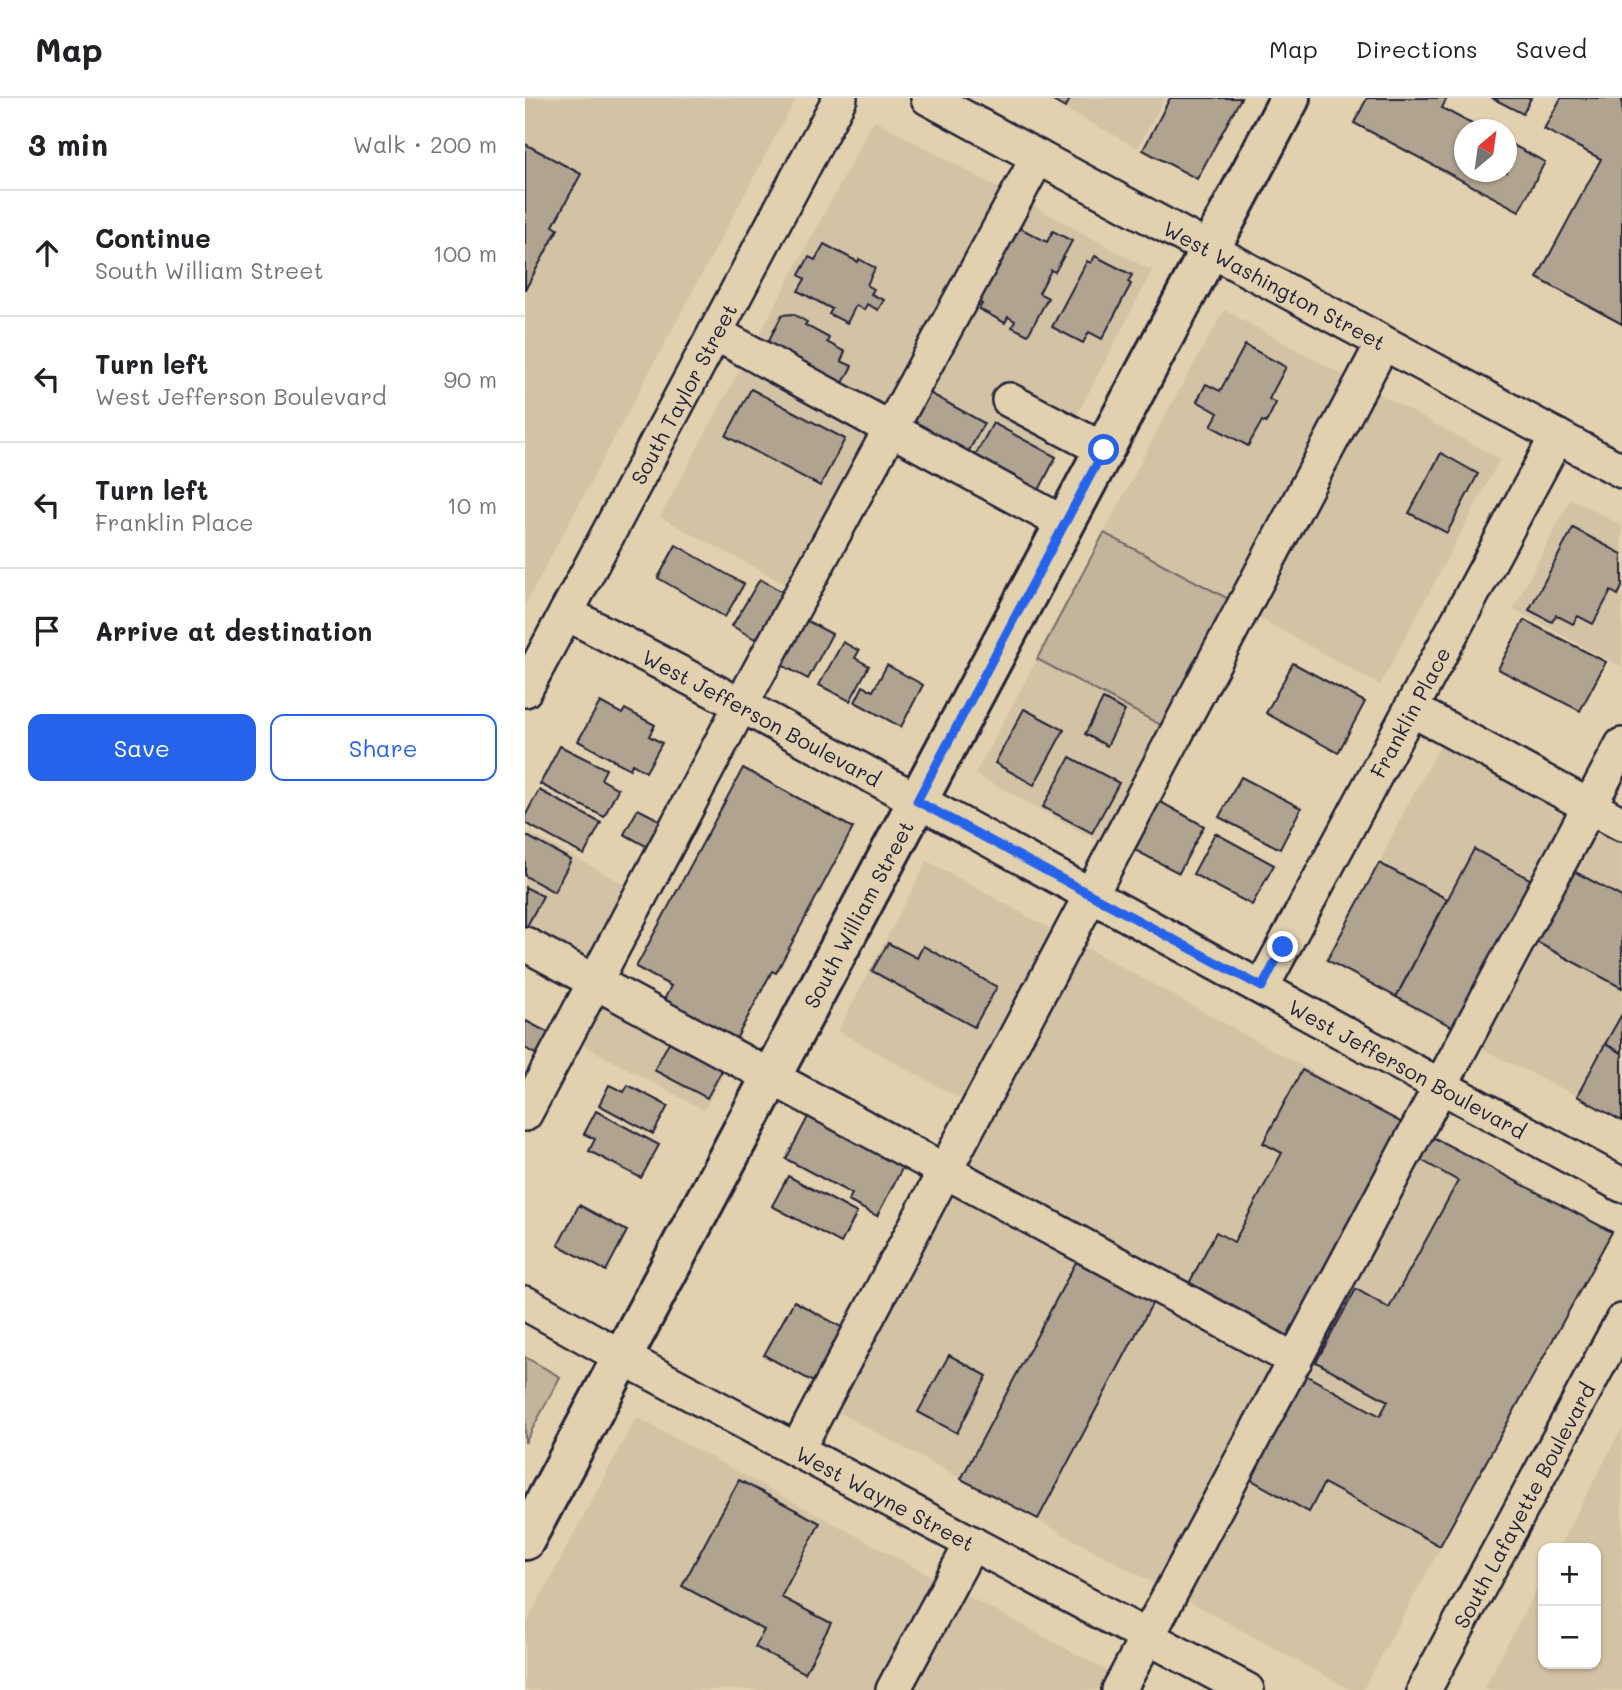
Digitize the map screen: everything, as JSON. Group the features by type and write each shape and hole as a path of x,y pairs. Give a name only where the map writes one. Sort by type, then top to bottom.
{"main road":[{"name":"South William Street","path":"525,1540 1290,98"}],"street":[{"name":"South Taylor Street","path":"525,690 840,98"},
{"name":"West Washington Street","path":"928,98 1622,471"},
{"path":"525,1114 741,705 1038,157"},
{"path":"715,333 1065,524"},
{"path":"797,1450 1383,343"},
{"path":"1009,400 1104,450"},
{"name":"Franklin Place","path":"1262,987 1556,436"},
{"name":"West Jefferson Boulevard","path":"566,613 1262,987 1622,1185"},
{"path":"1411,709 1622,824"},
{"path":"1119,1690 1622,745"},
{"path":"525,944 1295,1360"},
{"name":"West Wayne Street","path":"525,1303 1247,1690"},
{"name":"South Lafayette Boulevard","path":"1424,1690 1622,1321"},
{"path":"893,1690 972,1543"}],"shaded area":[{"path":"525,98 796,98 525,605"},
{"path":"1044,98 1165,98 1138,148"},
{"path":"874,120 1006,192 887,417 754,345"},
{"path":"1021,199 1152,271 1034,497 901,425"},
{"path":"1224,310 1354,381 1238,604 1104,533"},
{"path":"745,360 878,430 795,589 660,517"},
{"path":"1370,389 1500,459 1380,685 1250,613"},
{"path":"1571,498 1622,526 1622,667 1513,609"},
{"path":"1104,533 1238,604 1170,730 1037,659"},
{"path":"1037,659 1170,730 1107,846 975,774"},
{"path":"1445,737 1576,810 1458,1030 1327,960"},
{"path":"1593,815 1622,831 1622,1121 1470,1043"},
{"path":"525,830 633,889 590,970 525,936"},
{"path":"927,861 1062,935 970,1104 838,1031"},
{"path":"1074,941 1410,1125 1290,1347 954,1167"},
{"path":"598,993 729,1064 704,1110 574,1040"},
{"path":"1427,1134 1612,1232 1363,1690 1351,1690 1177,1595"},
{"path":"947,1180 1280,1362 1161,1587 827,1406"},
{"path":"525,1357 560,1377 525,1443"},
{"path":"636,1417 1113,1674 1104,1690 525,1690 525,1626"},
{"path":"1622,1428 1622,1690 1483,1690 1538,1586 1538,1669 1601,1669 1601,1543 1561,1543"}],"building":[{"path":"1048,98 1071,98 1065,108"},
{"path":"1170,98 1241,98 1197,179 1143,150"},
{"path":"1367,98 1447,98 1442,108 1462,119 1454,119 1454,176 1354,123"},
{"path":"1492,98 1531,98 1523,114"},
{"path":"1561,98 1622,98 1622,324 1537,278 1601,159 1544,129"},
{"path":"525,144 581,174 553,226 558,229 525,290"},
{"path":"1517,147 1545,162 1519,211 1465,182 1517,182"},
{"path":"1016,226 1047,242 1053,231 1072,241 1055,272 1051,270 1039,293 1048,298 1028,335 1012,327 1015,321 1008,317 1005,323 979,309 982,304 978,302 990,281 987,279"},
{"path":"824,244 875,268 867,285 874,289 871,294 884,300 878,310 867,304 864,310 856,305 847,323 829,314 832,309 798,291 805,279 799,275 809,257 815,260"},
{"path":"1095,256 1132,275 1128,282 1131,284 1102,339 1089,332 1083,343 1052,327 1087,261 1091,263"},
{"path":"793,314 807,322 805,325 829,338 827,342 845,352 841,361 852,366 838,392 767,344 782,315"},
{"path":"1245,345 1286,367 1269,399 1276,403 1266,423 1262,421 1248,446 1211,426 1218,413 1197,401 1206,384 1220,391"},
{"path":"751,389 845,439 820,486 726,436"},
{"path":"926,391 984,423 964,460 905,428"},
{"path":"993,423 1056,457 1038,492 971,463"},
{"path":"1441,453 1478,474 1447,533 1409,513"},
{"path":"1573,528 1622,554 1622,587 1618,595 1611,591 1593,624 1578,616 1573,624 1556,615 1552,622 1529,610"},
{"path":"676,545 744,584 725,617 658,578"},
{"path":"760,579 791,597 764,644 732,626"},
{"path":"798,616 832,634 808,679 774,661"},
{"path":"1524,620 1606,662 1580,711 1498,669"},
{"path":"843,642 859,651 855,658 869,666 850,701 819,685"},
{"path":"1293,663 1365,702 1338,753 1266,713"},
{"path":"887,665 923,685 901,727 855,702 863,686 873,691"},
{"path":"1103,699 1125,711 1107,746 1085,734"},
{"path":"600,702 622,714 625,709 655,725 649,736 662,743 646,772 632,764 630,769 578,741"},
{"path":"1024,709 1064,730 1034,785 995,763"},
{"path":"560,746 606,769 601,779 618,789 604,817 540,784"},
{"path":"1070,757 1119,783 1092,833 1043,807"},
{"path":"743,768 853,828 776,973 772,971 733,1045 661,1006 671,986 636,967"},
{"path":"1241,777 1301,808 1280,849 1219,817"},
{"path":"539,790 601,823 584,855 525,823 525,816"},
{"path":"1157,800 1204,826 1179,873 1131,848"},
{"path":"638,809 667,824 653,850 624,834"},
{"path":"1215,833 1274,865 1252,905 1193,874"},
{"path":"527,836 571,860 554,892 525,876"},
{"path":"1474,849 1537,883 1458,1030 1396,997"},
{"path":"1379,863 1447,899 1396,997 1327,960"},
{"path":"1566,867 1622,897 1622,988 1529,938"},
{"path":"525,887 543,896 525,930"},
{"path":"888,943 917,958 923,946 997,987 974,1027 872,971"},
{"path":"1622,1014 1622,1053 1605,1044"},
{"path":"526,1021 549,1033 537,1055 525,1048"},
{"path":"673,1035 726,1063 707,1098 654,1070"},
{"path":"1605,1044 1622,1053 1622,1121 1577,1096"},
{"path":"1302,1070 1408,1126 1290,1347 1185,1291 1216,1232 1234,1242 1282,1153 1263,1143"},
{"path":"609,1085 624,1092 628,1085 668,1106 653,1134 599,1105"},
{"path":"596,1111 659,1145 641,1178 589,1151 595,1139 584,1134"},
{"path":"810,1113 905,1163 877,1216 848,1201 852,1194 786,1159"},
{"path":"1427,1134 1612,1232 1440,1546 1324,1483 1309,1512 1241,1474 1298,1371 1380,1416 1388,1401 1316,1362 1356,1289 1389,1308 1458,1181 1414,1156"},
{"path":"788,1176 857,1213 841,1243 772,1206"},
{"path":"579,1205 627,1231 606,1271 558,1245"},
{"path":"1076,1262 1153,1302 1038,1519 961,1479"},
{"path":"794,1301 845,1329 815,1383 764,1355"},
{"path":"949,1355 987,1376 957,1433 918,1412"},
{"path":"739,1480 820,1523 781,1597 831,1623 805,1673 755,1647 764,1630 682,1586"}],"route":[{"path":"1104,450 917,801 1262,987 1283,947"}]}
